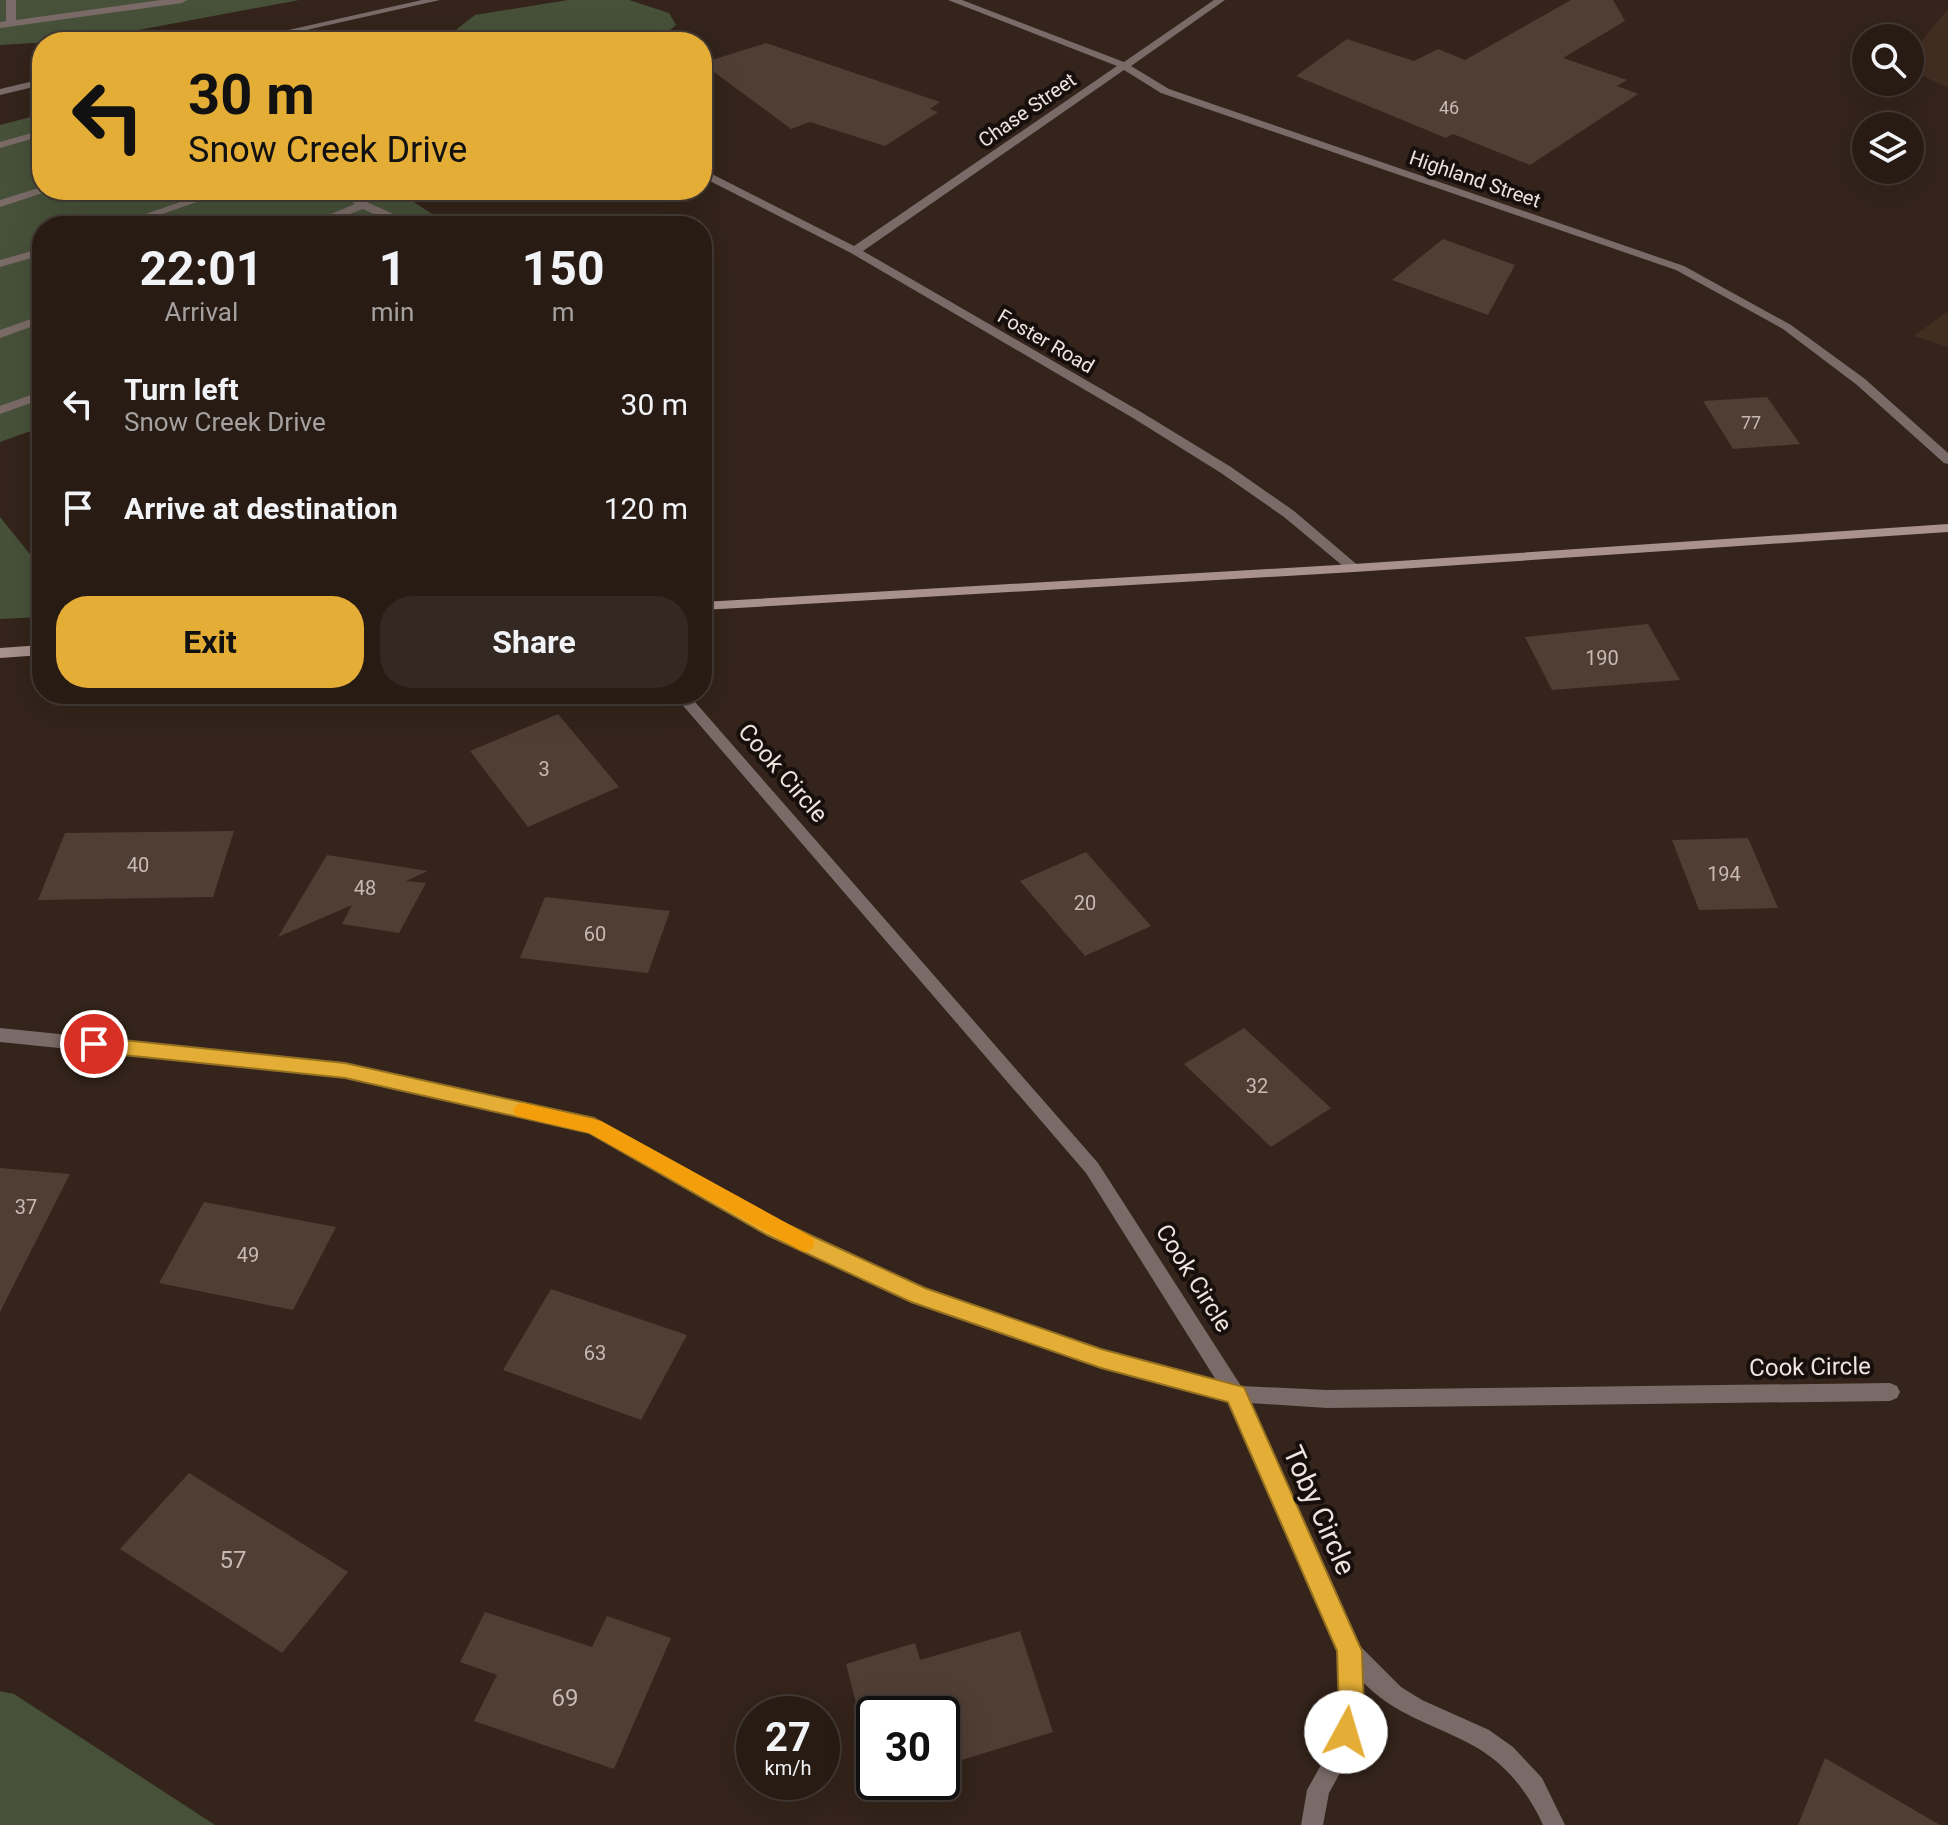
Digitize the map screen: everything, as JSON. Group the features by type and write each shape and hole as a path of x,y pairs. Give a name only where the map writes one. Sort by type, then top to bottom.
{"street":[{"path":"11,0 5,25 182,0"},
{"path":"286,32 435,0"},
{"name":"Highland Street","path":"953,0 1123,65 1165,91 1680,268 1787,327 1861,382 1948,460"},
{"name":"Chase Street","path":"855,251 1220,0"},
{"path":"0,92 32,84"},
{"path":"0,145 32,136"},
{"name":"Foster Road","path":"712,178 855,251 1226,470 1289,514 1354,568"},
{"path":"0,204 32,193"},
{"path":"147,216 196,200"},
{"path":"354,200 360,206 394,216"},
{"path":"334,216 360,206"},
{"path":"0,264 32,254"},
{"path":"0,334 32,323"},
{"path":"0,410 32,399"},
{"path":"712,605 1354,568 1948,528"},
{"path":"0,653 32,651"},
{"name":"Cook Circle","path":"689,704 1092,1168 1236,1394 1327,1399 1890,1392"},
{"path":"0,1035 345,1070 594,1126 774,1229 918,1295 1101,1358 1236,1394"},
{"name":"Toby Circle","path":"1236,1394 1350,1651 1391,1694 1437,1719 1482,1738 1516,1763 1542,1797 1554,1825"},
{"name":"Toby Circle","path":"1312,1825 1318,1790 1341,1751 1351,1712 1350,1651"}],"shaded area":[{"path":"1948,9 1948,88 1924,77 1924,38"},
{"path":"1948,311 1948,347 1914,336"}],"green space":[{"path":"0,0 299,0 128,32 32,32 32,43 0,45"},
{"path":"568,0 629,0 669,13 676,25 668,32 457,32 475,15"},
{"path":"32,117 32,200 411,200 435,216 32,216 32,431 0,442 0,125"},
{"path":"0,517 32,557 32,617 0,619"},
{"path":"0,1691 14,1694 215,1825 0,1825"}],"building":[{"path":"1571,0 1613,0 1625,21 1563,58 1627,80 1617,86 1638,94 1530,165 1453,134 1446,138 1296,76 1347,39 1414,61 1438,49 1465,60"},
{"path":"766,43 940,102 930,109 938,112 885,146 810,122 791,129 712,70 712,60"},
{"path":"1443,239 1515,265 1488,315 1392,280"},
{"path":"1767,397 1800,444 1733,449 1703,401"},
{"path":"1648,624 1680,680 1552,690 1525,637"},
{"path":"558,714 619,787 528,827 470,751"},
{"path":"234,831 213,897 38,900 65,833"},
{"path":"1748,838 1778,908 1699,910 1672,840"},
{"path":"1086,852 1151,926 1085,956 1020,881"},
{"path":"327,855 428,871 406,881 426,883 399,933 342,924 352,905 278,937"},
{"path":"545,897 670,911 648,973 520,958"},
{"path":"1244,1028 1331,1108 1271,1147 1184,1064"},
{"path":"0,1168 70,1174 0,1312"},
{"path":"204,1202 336,1227 293,1310 159,1283"},
{"path":"551,1289 687,1335 641,1420 503,1370"},
{"path":"189,1473 348,1572 282,1653 120,1549"},
{"path":"485,1612 592,1647 607,1616 671,1638 614,1769 474,1721 497,1675 460,1662"},
{"path":"1020,1631 1053,1732 960,1760 960,1696 856,1696 856,1703 846,1664 915,1643 920,1660"},
{"path":"1825,1758 1940,1825 1798,1825"}],"slow traffic":[{"path":"523,1110 594,1126 774,1229 805,1243"}],"route":[{"path":"94,1044 345,1070 594,1126 774,1229 918,1295 1101,1358 1236,1394 1350,1651 1351,1712 1346,1732"}]}
